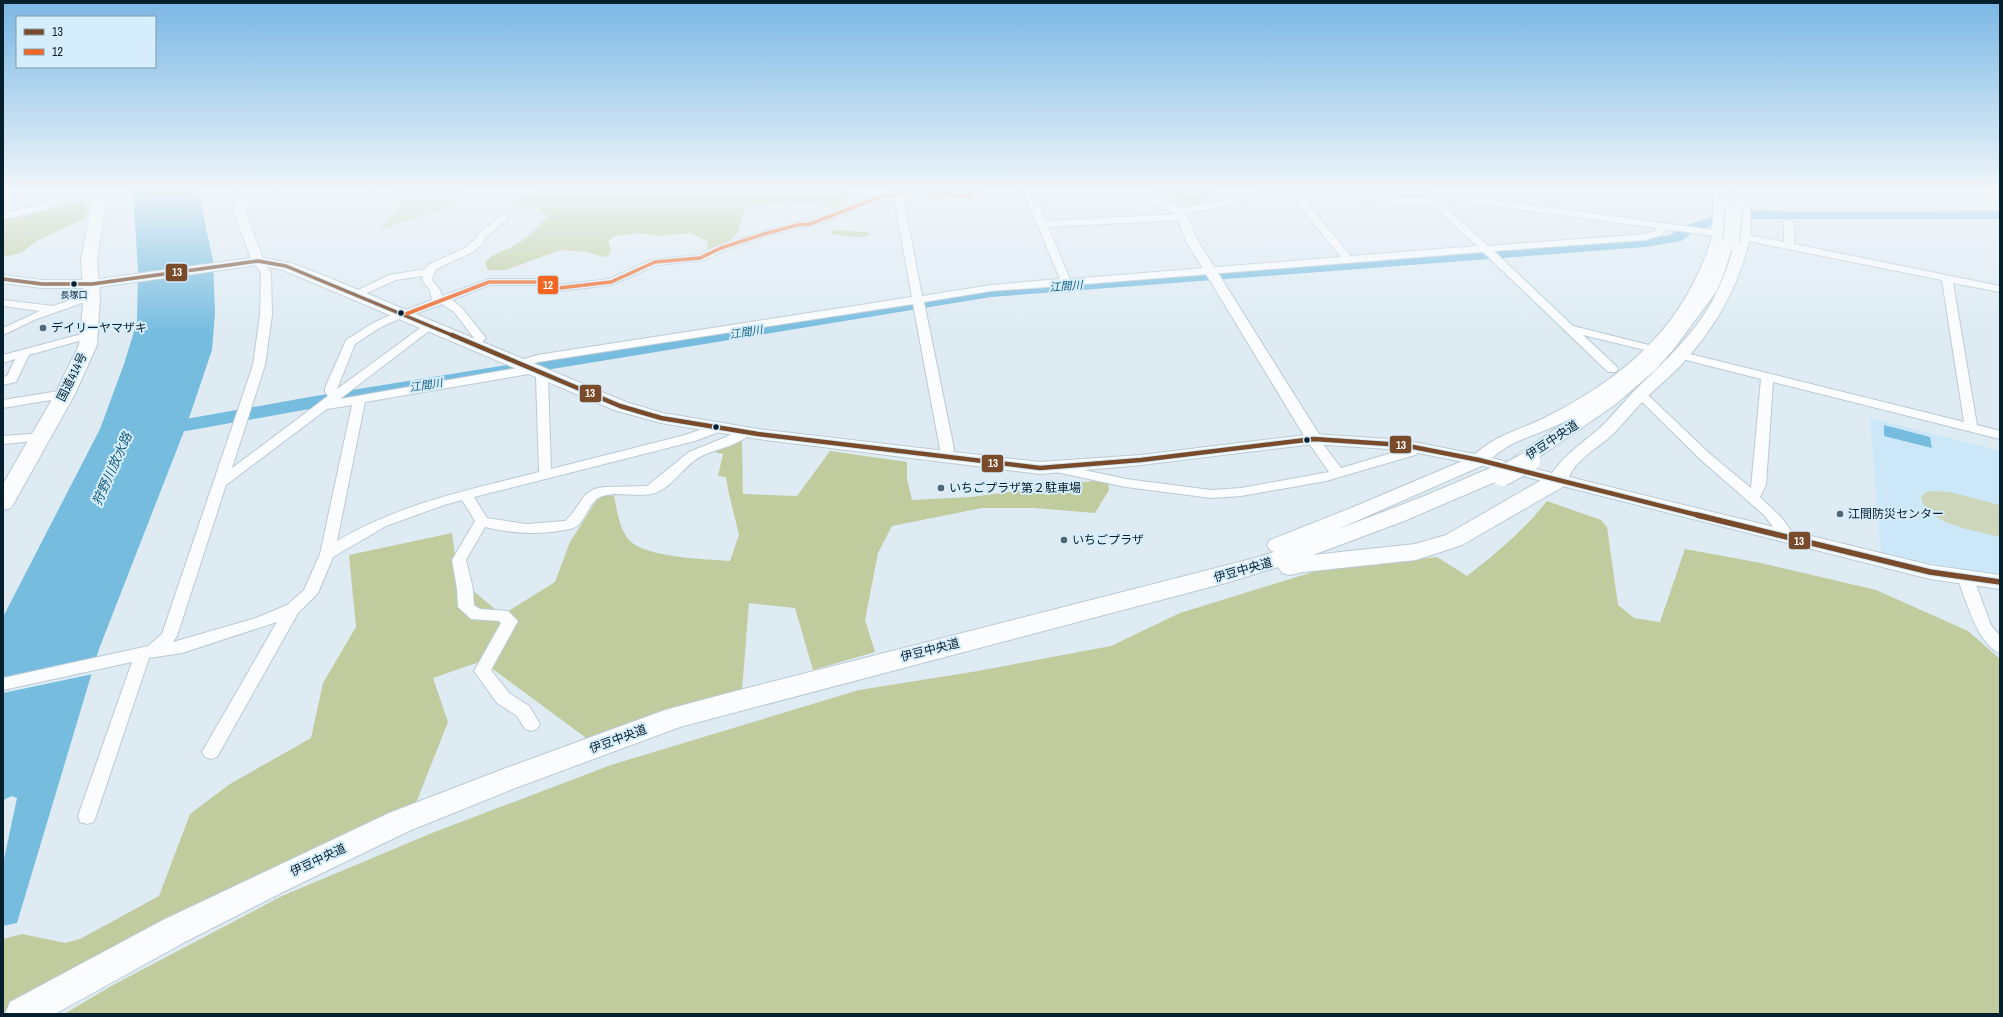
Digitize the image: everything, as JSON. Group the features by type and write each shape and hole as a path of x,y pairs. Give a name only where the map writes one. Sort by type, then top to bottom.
{"highway":[{"name":"国道414号","path":"3,503 42,437 85,353 98,287 89,260 93,237"},
{"name":"伊豆中央道","path":"37,1014 175,937 279,886 398,830 498,789 699,718 790,692 1178,592 1342,543 1456,497 1492,470 1526,460 1611,406 1662,362 1679,344 1716,290 1726,263 1729,237"},
{"path":"1178,592 1303,564 1416,552 1454,540 1558,480"},
{"name":"伊豆中央道","path":"22,1014 98,971 276,880 399,822 508,779 675,718 728,703 1178,592"}],"main road":[{"path":"1492,470 1503,441 1544,425 1584,404 1613,385 1646,357 1678,321 1690,304 1724,237"},
{"path":"1558,480 1562,470 1602,436 1636,399 1678,359 1716,310 1729,285 1739,257 1734,237"},
{"path":"98,287 258,261 286,266 358,294 620,406 661,418 716,428 946,458 1019,466 1056,468 1141,460 1313,439 1418,447 1492,470 1558,480 1930,572 2000,582"}],"street":[{"path":"87,816 143,654 163,643 169,636 260,365 266,314 266,273 258,261 249,237"},
{"path":"475,344 480,338 458,310 440,300 435,290 427,280 429,272 436,264 469,250 481,237"},
{"path":"335,395 331,392 331,388 350,342 377,325 440,300 489,282 537,282 559,288 611,282 655,262 700,258 721,248 753,237"},
{"path":"906,237 947,449 946,458"},
{"path":"1048,237 1067,284"},
{"path":"1191,237 1313,439 1338,474"},
{"path":"1331,237 1348,258"},
{"path":"1476,237 1612,369"},
{"path":"532,368 537,359 594,352 919,303 991,288 1212,274 1348,258 1490,253 1642,237"},
{"path":"1766,237 1789,246 2000,289"},
{"path":"1789,237 1789,246"},
{"path":"358,294 393,277 429,272"},
{"path":"1947,278 1971,428"},
{"path":"3,279 42,284 98,287"},
{"path":"3,332 98,287"},
{"path":"3,303 53,309"},
{"path":"220,483 335,395 431,325"},
{"path":"1571,329 1649,348"},
{"path":"3,359 89,335"},
{"path":"3,381 12,379 24,353"},
{"path":"1686,357 2000,435"},
{"path":"322,405 359,400 532,368"},
{"path":"532,368 542,377 544,465 546,476"},
{"path":"1753,498 1759,485 1767,378"},
{"path":"3,404 65,394"},
{"path":"1644,398 1726,475 1753,498 1784,528 1789,538"},
{"path":"3,684 143,654 182,648 262,622 292,609 310,593 327,554 359,400"},
{"path":"327,554 381,523 439,502 546,476 690,438 716,428"},
{"path":"466,495 482,521 505,528 530,530 569,525 574,522 591,497 599,492 651,489 687,459 706,448 723,444 745,432"},
{"path":"3,440 42,437"},
{"path":"1056,468 1126,483 1211,494 1241,492 1338,474 1410,452 1418,447"},
{"path":"482,521 459,560 465,589 466,607 477,615 502,615 510,621 504,637 489,656 482,671 503,698 523,711 531,724"},
{"path":"1965,577 1984,627 2000,647"},
{"path":"211,752 292,609"}],"shaded area":[{"path":"1870,418 2000,451 2000,575 1881,555"}],"green space":[{"path":"3,237 44,237 36,241 21,253 3,257"},
{"path":"526,237 613,237 608,241 611,250 609,255 603,257 587,252 560,250 506,270 488,270 485,263 488,259"},
{"path":"700,237 733,237 724,244 708,249 707,241"},
{"path":"742,440 743,494 797,496 830,451 907,462 907,479 912,500 971,497 1108,479 1109,490 1095,513 1034,508 982,508 892,526 878,553 865,620 875,652 813,670 795,608 749,603 742,690 589,740 482,661 433,678 448,722 416,803 126,942 3,1013 3,939 22,934 65,943 80,939 159,896 190,814 230,784 311,738 323,683 356,627 349,555 452,533 458,578 502,615 555,582 570,542 600,495 614,496 623,530 629,540 637,546 648,551 662,554 730,561 739,535 726,477 718,476 723,454 710,451"},
{"path":"1926,492 1950,492 2000,505 2000,537 1953,525 1932,514 1924,506 1921,497"},
{"path":"1547,501 1601,520 1607,527 1618,605 1634,618 1660,622 1685,549 1761,563 1876,590 1968,631 2000,659 2000,1014 64,1014 113,985 282,896 432,833 611,765 859,690 978,671 1111,646 1180,613 1316,571 1437,557 1467,576 1510,541"}],"water":[{"name":"狩野川放水路","path":"136,237 208,237 213,260 215,313 212,350 188,421 99,649 17,923 3,926 3,864 17,798 12,796 3,800 3,617 100,429 124,364 137,322 138,272"},
{"path":"1884,425 1930,437 1932,448 1884,436"}],"pier":[{"path":"97,660 93,674 3,693 3,680"}],"waterway":[{"name":"江間川","path":"158,430 315,402 991,292 1646,243 1677,237"}],"transit line":[{"name":"12","path":"406,314 489,282 537,282 559,288 611,282 655,262 700,258 721,248 753,237"},
{"name":"13","path":"3,279 42,284 92,284 258,261 286,266 320,279 620,406 661,418 758,434 996,464 1040,468 1141,460 1314,439 1403,445 1479,460 1800,541 1930,572 2000,582"}],"place":[{"name":"長塚口","path":"74,284"},
{"name":"デイリーヤマザキ","path":"43,328"},
{"name":"いちごプラザ第２駐車場","path":"941,488"},
{"name":"江間防災センター","path":"1840,514"},
{"name":"いちごプラザ","path":"1064,540"}]}
